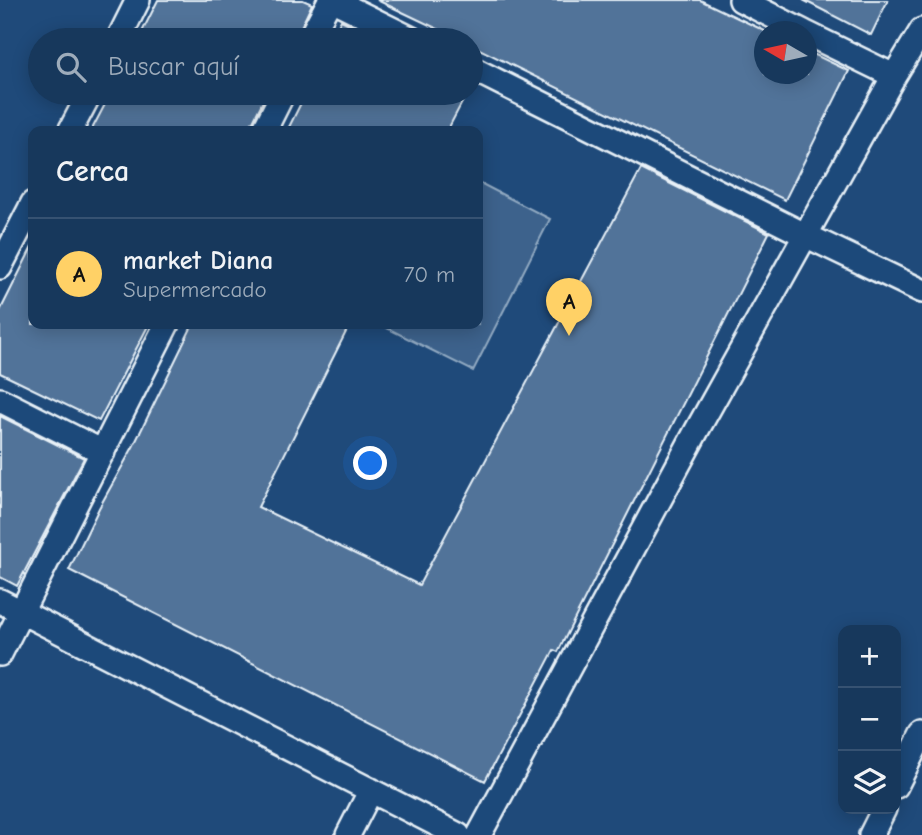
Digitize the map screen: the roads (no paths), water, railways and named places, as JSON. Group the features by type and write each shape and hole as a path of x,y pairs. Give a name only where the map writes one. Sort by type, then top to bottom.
{"street":[{"path":"124,28 138,0"},
{"path":"316,28 331,0 389,28"},
{"path":"741,0 784,21"},
{"path":"478,835 703,418 922,30"},
{"path":"817,38 894,76"},
{"path":"483,74 922,291"},
{"path":"73,126 84,105"},
{"path":"266,126 277,105"},
{"path":"0,267 28,213"},
{"path":"0,654 164,329"},
{"path":"0,400 103,452"},
{"path":"0,601 458,835"},
{"path":"901,776 922,734"},
{"path":"348,835 371,790"},
{"path":"871,835 882,814"}],"place":[{"name":"market Diana","path":"569,336"}]}
